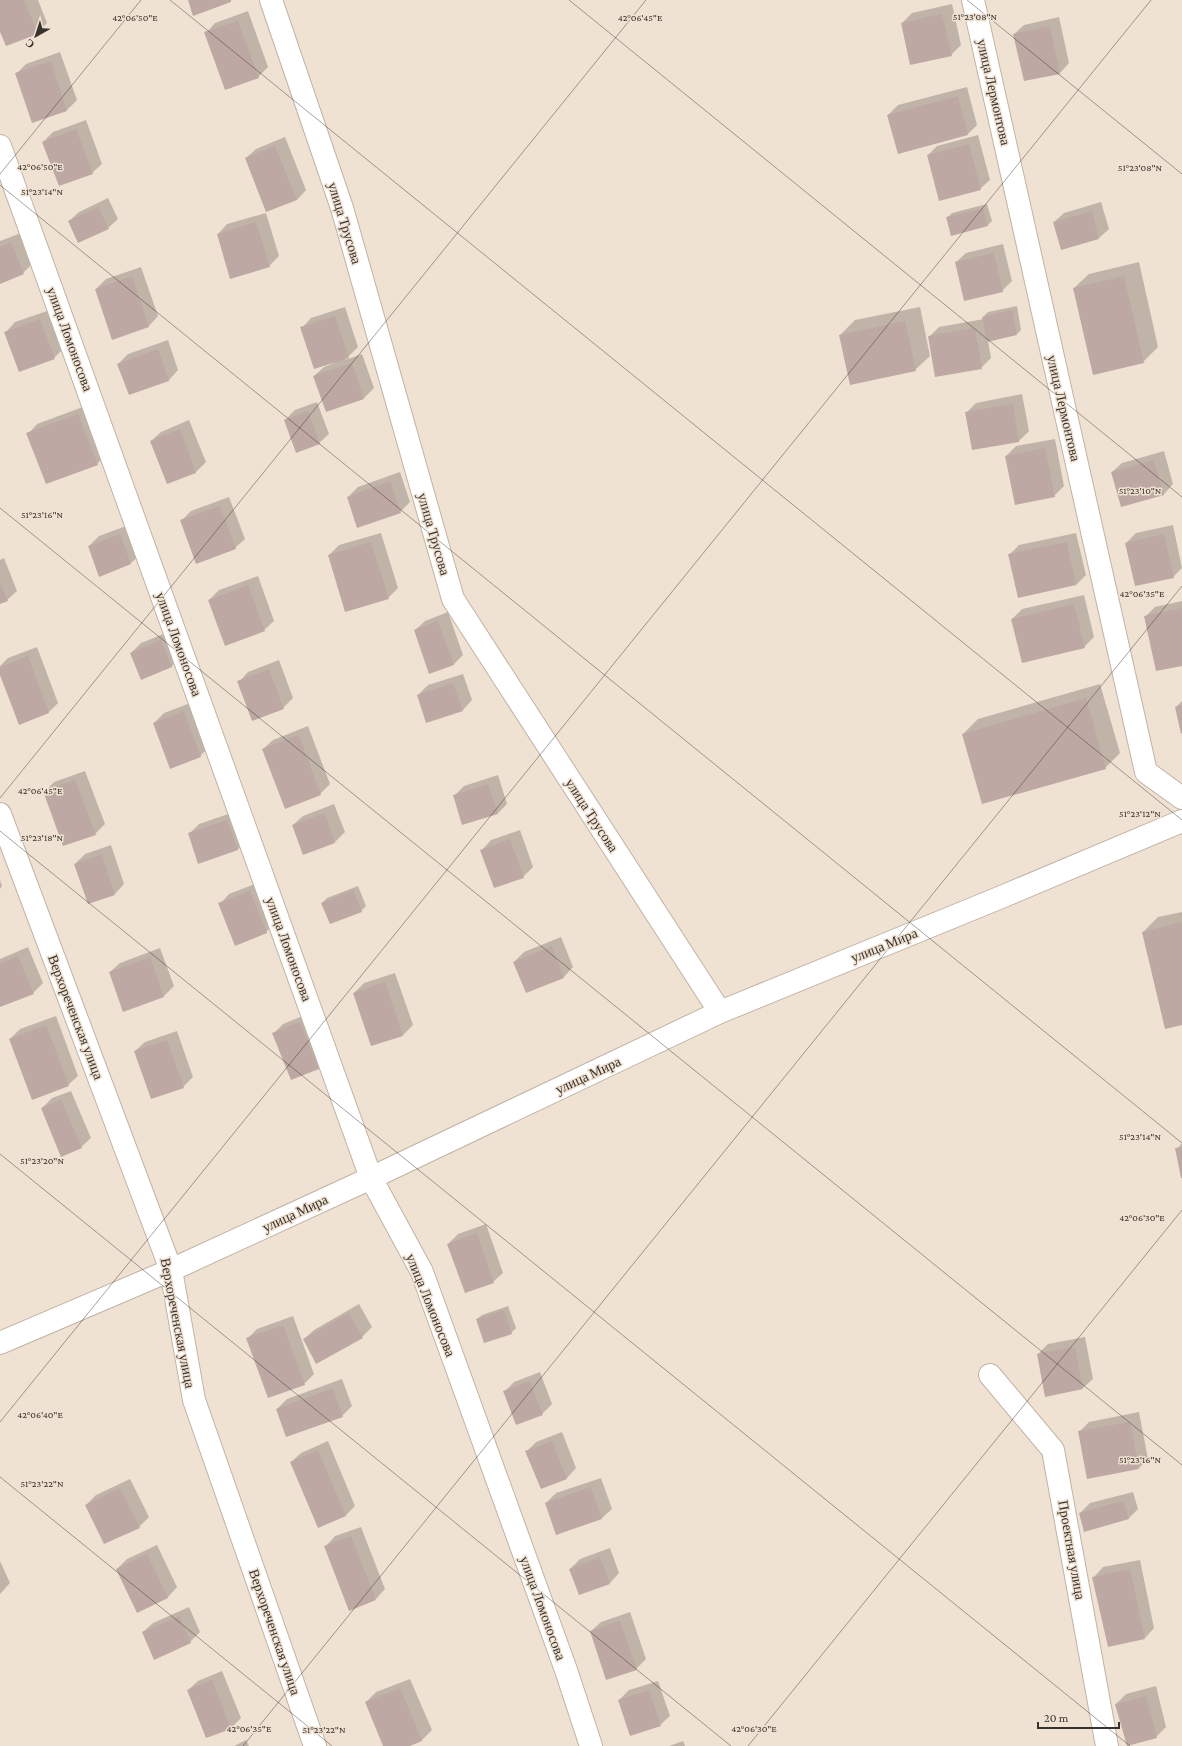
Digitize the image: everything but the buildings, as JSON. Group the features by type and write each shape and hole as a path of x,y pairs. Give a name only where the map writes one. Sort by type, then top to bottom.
{"street":[{"name":"улица Трусова","path":"271,0 342,208 453,599 720,1012"},
{"name":"улица Лермонтова","path":"973,0 1146,772 1182,798"},
{"name":"улица Ломоносова","path":"0,146 371,1178 422,1272 566,1670 591,1746"},
{"name":"Верхореченская улица","path":"0,814 171,1270 194,1400 315,1746"},
{"name":"улица Мира","path":"0,1344 171,1270 371,1178 720,1012 999,898 1182,821"},
{"name":"Проектная улица","path":"990,1375 1053,1450 1107,1746"}]}
